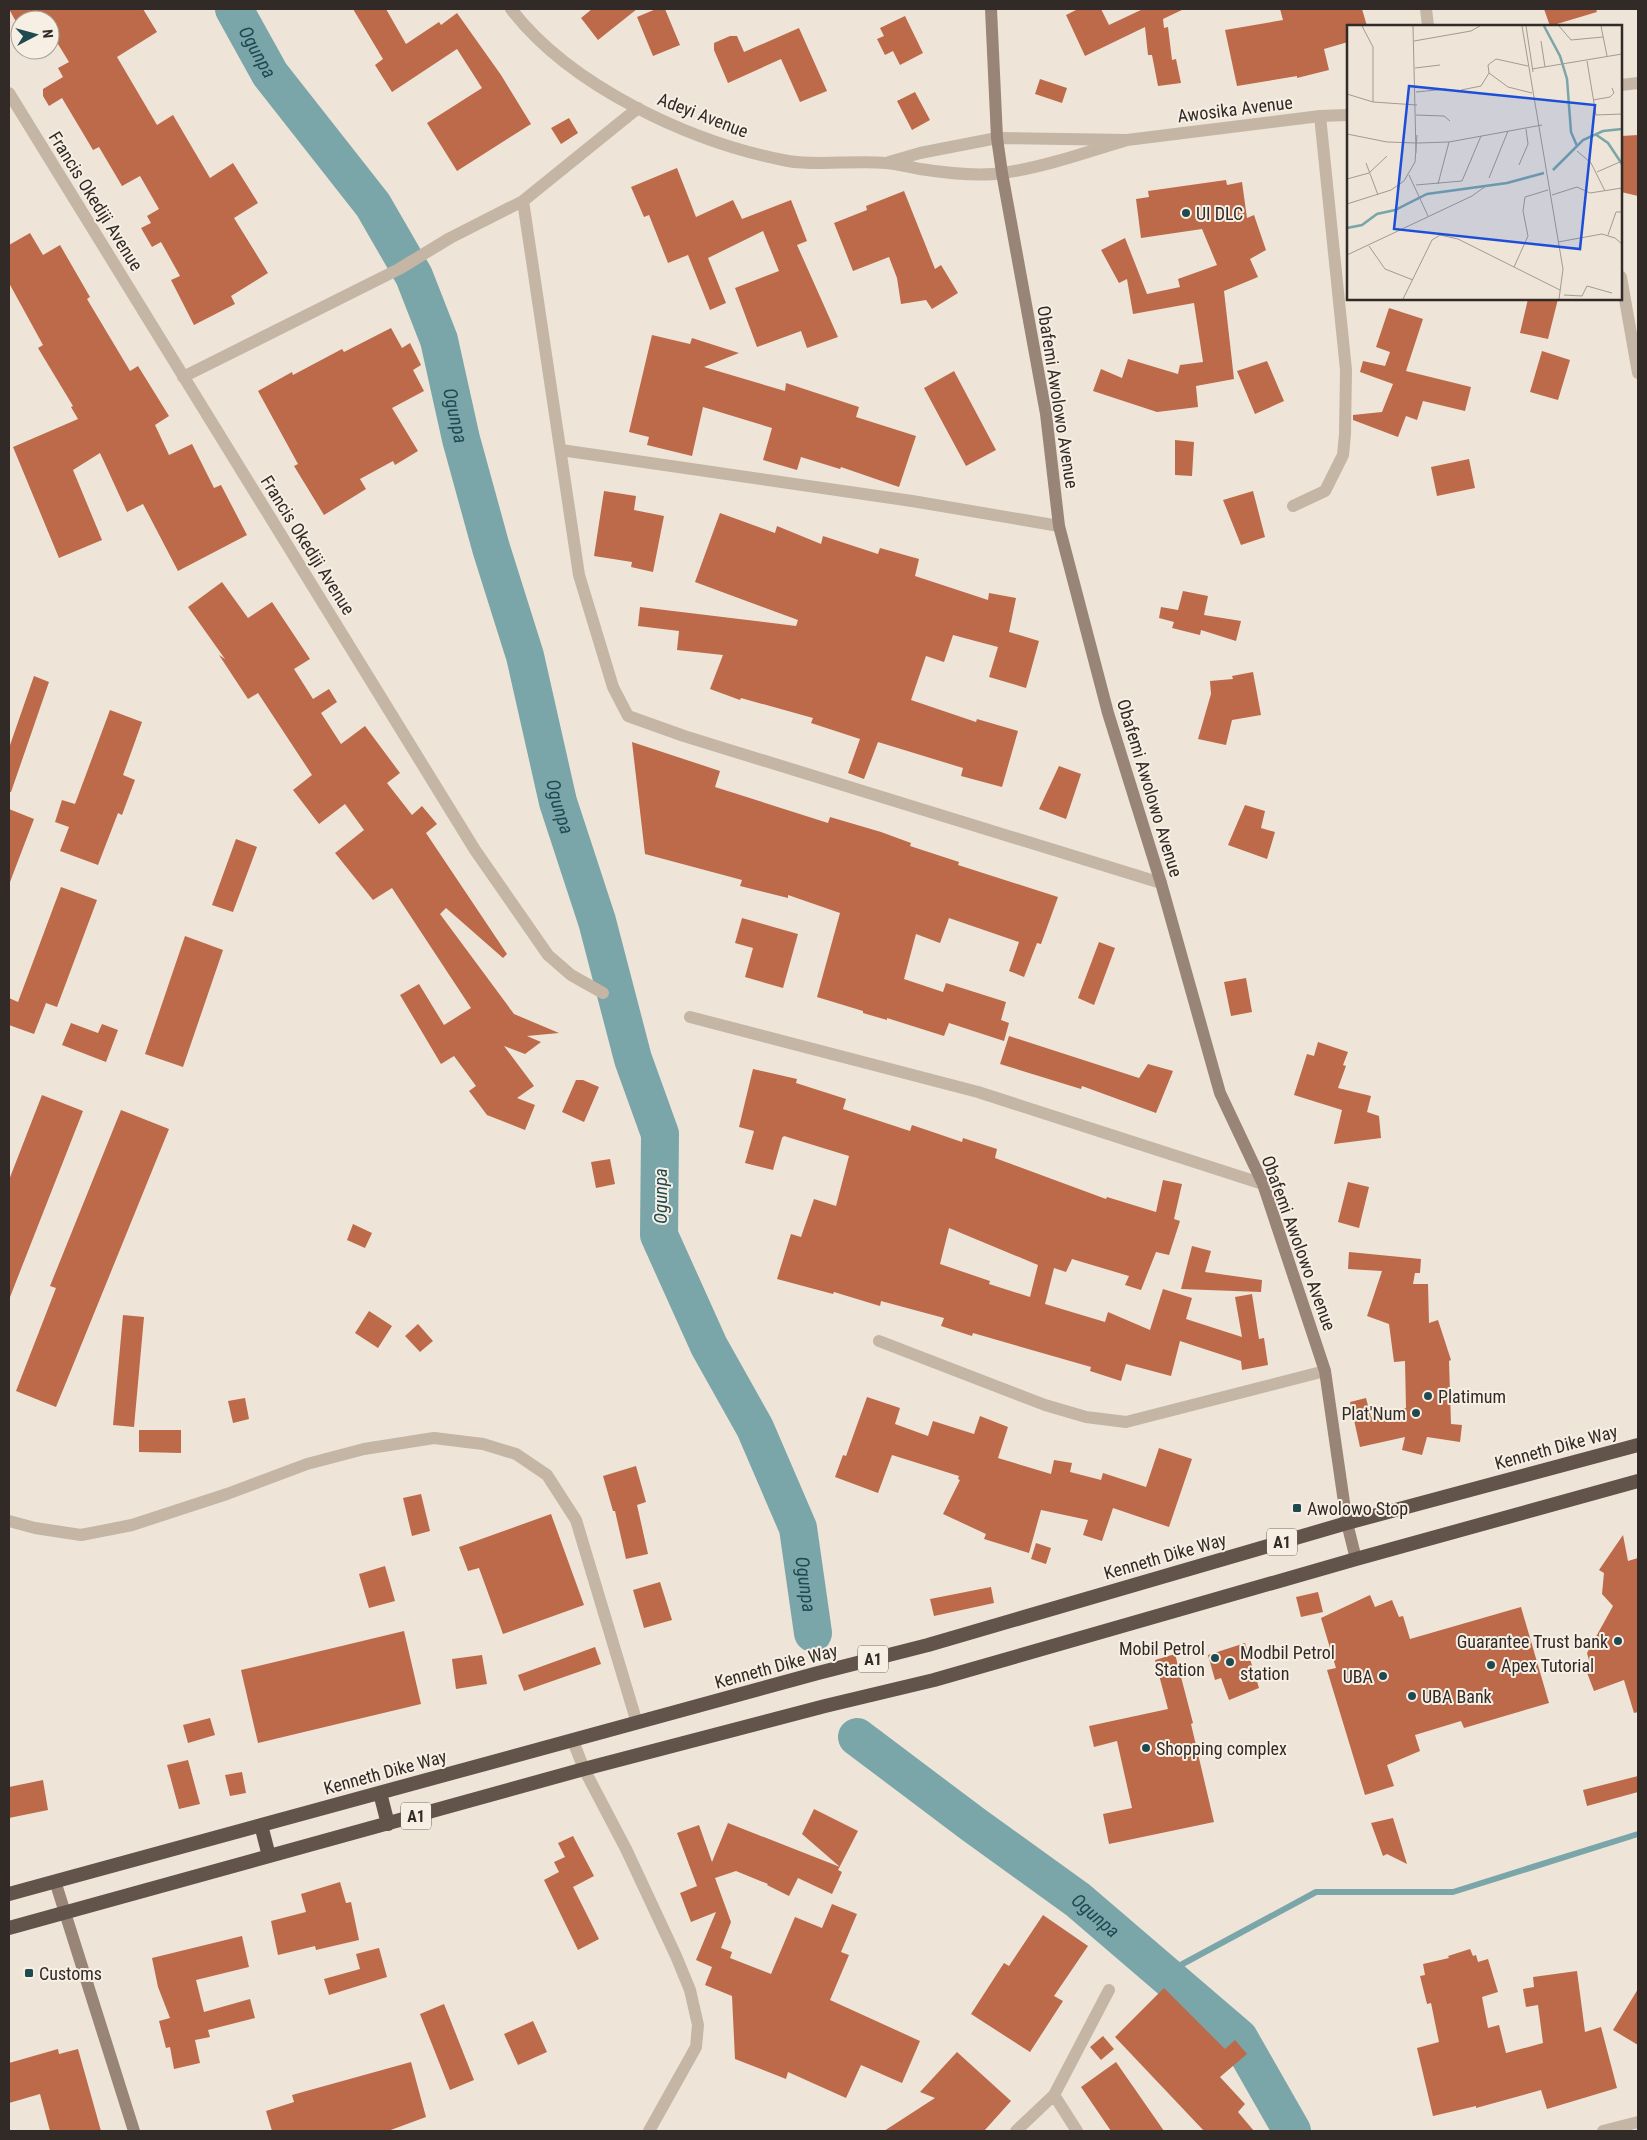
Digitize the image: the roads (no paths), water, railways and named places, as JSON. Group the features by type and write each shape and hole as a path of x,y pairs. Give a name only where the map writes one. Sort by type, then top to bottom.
{"highway":[{"name":"Kenneth Dike Way","path":"9,1894 818,1673 928,1645 1347,1522 1638,1445"},
{"name":"A1","path":"9,1928 584,1769 825,1706 934,1680 1356,1559 1638,1482"},
{"path":"380,1793 388,1824"},
{"path":"261,1825 269,1856"}],"main road":[{"name":"Obafemi Awolowo Avenue","path":"991,9 998,138 1002,173 1046,414 1060,526 1108,713 1161,883 1220,1093 1263,1184 1325,1371 1347,1522 1356,1559"},
{"path":"55,1881 134,2131"}],"street":[{"name":"Adeyi Avenue","path":"511,9 526,28 558,57 598,86 676,127 742,150 790,161 887,163 958,173 1002,173"},
{"path":"1426,9 1428,25"},
{"path":"1622,85 1638,83"},
{"name":"Francis Okediji Avenue","path":"9,93 475,850 548,956 571,975 603,993"},
{"path":"183,377 399,269 450,238 524,201 638,108"},
{"name":"Awosika Avenue","path":"998,138 1127,140 1320,116 1347,115"},
{"path":"1293,506 1325,491 1343,455 1345,434 1346,370 1320,116"},
{"name":"Adeyi Avenue","path":"887,163 920,153 998,138"},
{"name":"Awosika Avenue","path":"1002,173 1062,159 1127,140"},
{"path":"524,201 579,575 613,687 628,716 693,739 1161,883"},
{"path":"1622,283 1638,372"},
{"path":"562,450 912,501 1060,526"},
{"path":"690,1018 978,1092 1263,1184"},
{"path":"879,1341 1045,1405 1086,1417 1126,1422 1325,1371"},
{"path":"9,1520 35,1528 81,1536 132,1524 226,1494 307,1464 364,1449 434,1438 483,1444 516,1454 547,1475 576,1520 637,1723"},
{"path":"573,1741 584,1769 626,1849 679,1965 690,1990 698,2025 696,2047 649,2131"},
{"path":"1016,2131 1054,2095 1108,1990"},
{"path":"1054,2095 1077,2131"},
{"path":"1603,2131 1638,2122"}],"waterway":[{"name":"Ogunpa","path":"234,9 270,74 373,205 414,276 439,340 461,439 491,548 525,656 558,802 597,921 633,1059 660,1134 659,1235 709,1346 755,1428 798,1528 813,1633"},
{"name":"Ogunpa","path":"857,1737 1078,1900 1239,2038 1292,2131"},
{"path":"1164,1974 1316,1892 1453,1892 1638,1834"}],"place":[{"name":"UI DLC","path":"1186,213"},
{"name":"Platimum","path":"1428,1396"},
{"name":"Plat'Num","path":"1416,1413"},
{"name":"Awolowo Stop","path":"1297,1508"},
{"name":"Guarantee Trust bank","path":"1618,1641"},
{"name":"Mobil Petrol Station","path":"1215,1658"},
{"name":"Modbil Petrol station","path":"1230,1662"},
{"name":"Apex Tutorial","path":"1491,1665"},
{"name":"UBA","path":"1383,1676"},
{"name":"UBA Bank","path":"1412,1696"},
{"name":"Shopping complex","path":"1146,1748"},
{"name":"Customs","path":"29,1973"}]}
